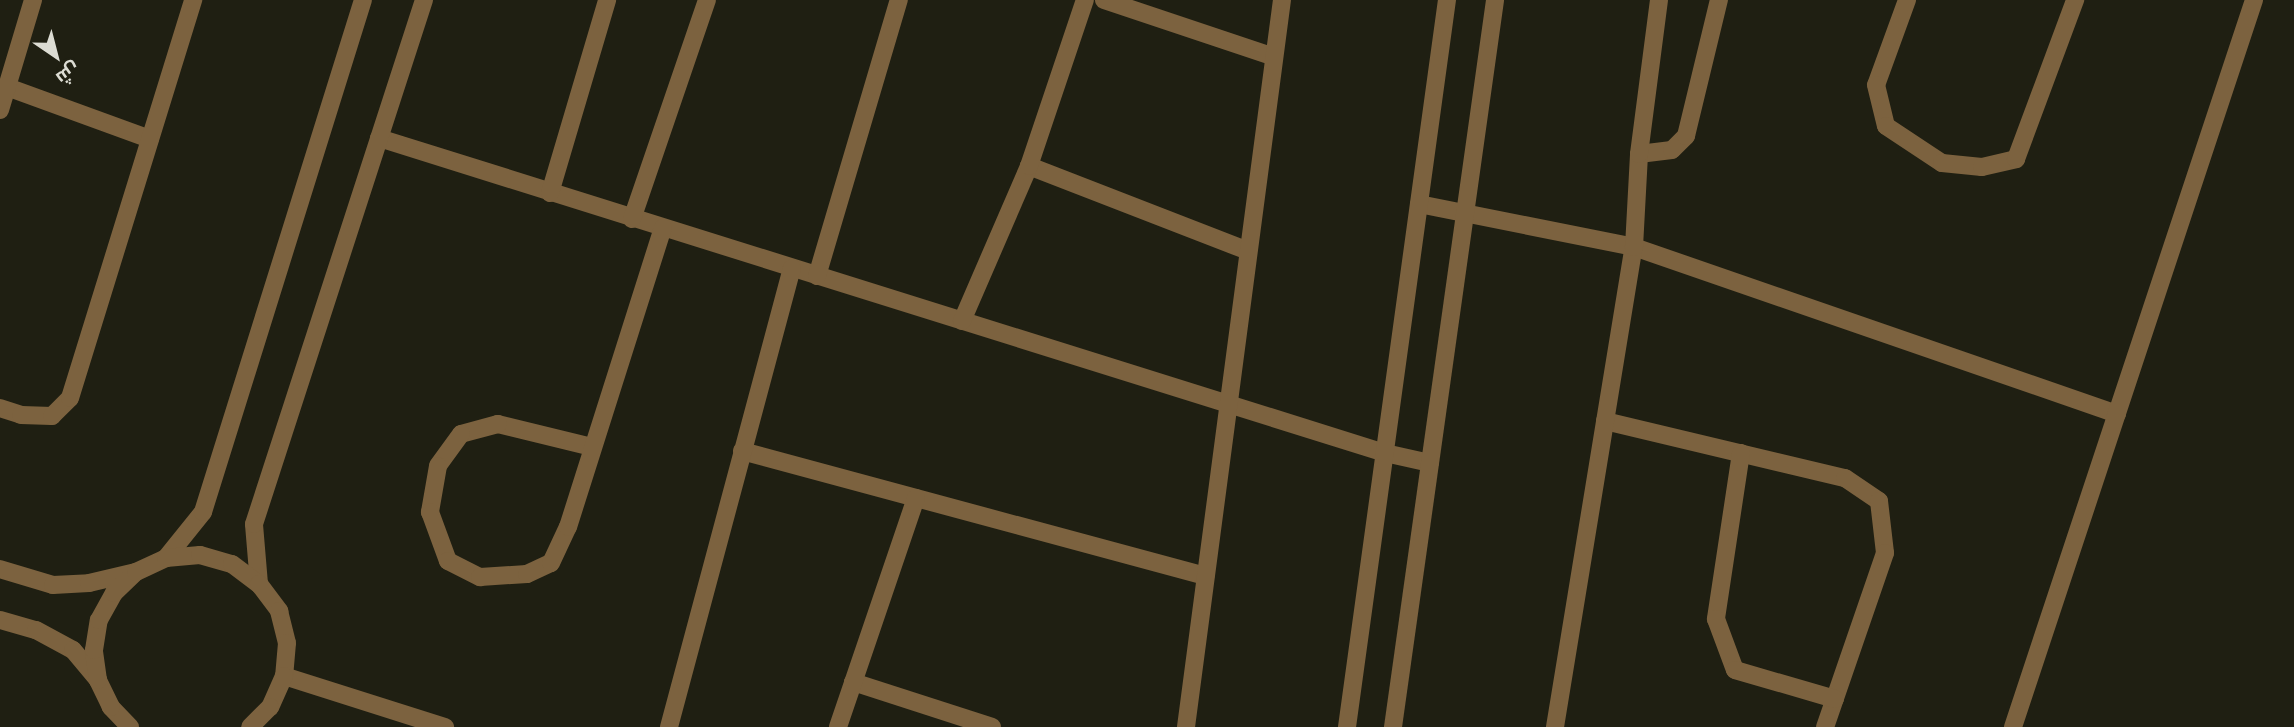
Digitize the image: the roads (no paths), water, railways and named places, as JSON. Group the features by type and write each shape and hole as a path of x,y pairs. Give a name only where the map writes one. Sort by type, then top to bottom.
{"street":[{"path":"0,110 33,0"},
{"path":"0,408 21,415 52,416 70,398 193,0"},
{"path":"166,558 203,512 363,0"},
{"path":"259,584 254,524 424,0"},
{"path":"550,193 607,0"},
{"path":"632,219 707,0"},
{"path":"817,276 899,0"},
{"path":"962,321 1029,166 1085,0"},
{"path":"1104,0 1274,57"},
{"path":"1186,727 1282,0"},
{"path":"1347,727 1447,0"},
{"path":"1393,727 1495,0"},
{"path":"1555,727 1634,247 1639,154 1659,0"},
{"path":"1639,154 1672,150 1686,136 1719,0"},
{"path":"1907,0 1876,85 1886,126 1942,163 1982,167 2016,159 2076,0"},
{"path":"2013,727 2254,0"},
{"path":"7,88 150,139"},
{"path":"379,138 1385,453 1430,463"},
{"path":"1029,166 1248,251"},
{"path":"1419,204 1465,211 1634,247 2117,414"},
{"path":"592,447 498,424 461,434 438,466 430,512 448,561 480,577 527,574 551,563 568,527 663,228"},
{"path":"668,727 792,268"},
{"path":"1605,421 1845,478 1879,500 1885,553 1825,727"},
{"path":"743,451 1205,576"},
{"path":"1741,453 1716,618 1735,670 1835,699"},
{"path":"838,727 916,498"},
{"path":"0,569 53,585 89,583 136,572 166,558 211,558 232,564 259,584 279,611 287,643 284,676 270,707 250,727"},
{"path":"98,680 94,650 99,620 114,593 136,572"},
{"path":"0,620 36,630 73,650 98,680 111,707 114,727"},
{"path":"284,676 445,727"},
{"path":"853,682 992,727"},
{"path":"111,707 130,727"}]}
